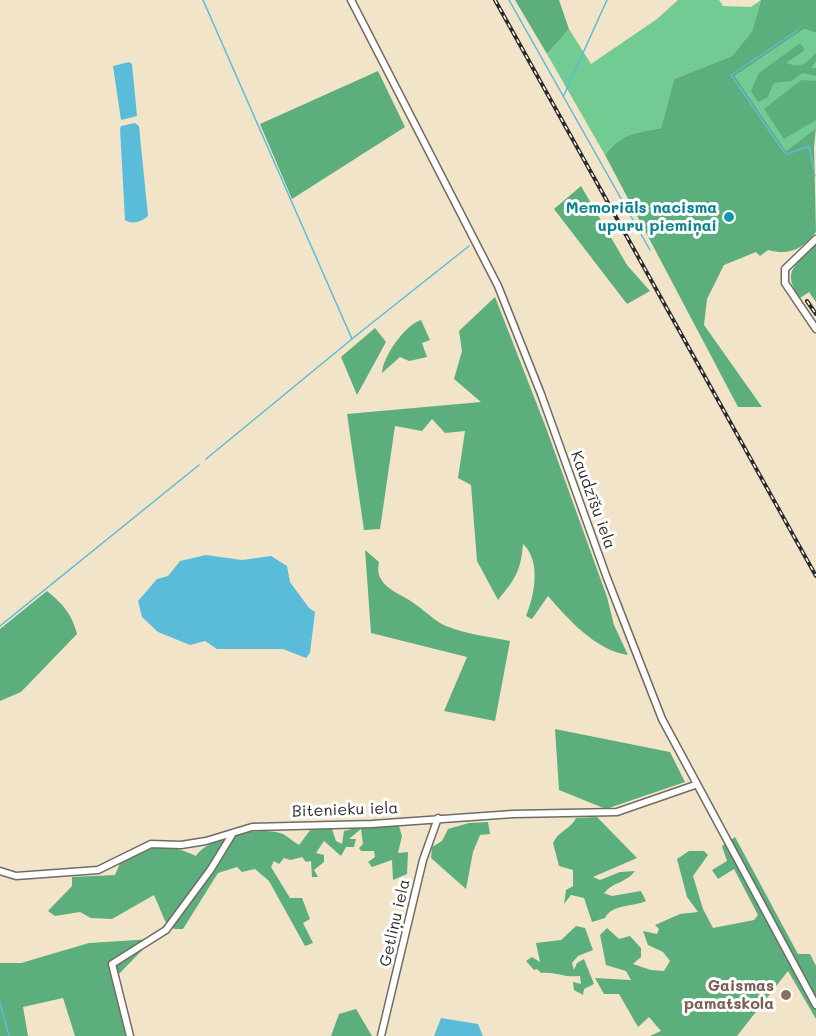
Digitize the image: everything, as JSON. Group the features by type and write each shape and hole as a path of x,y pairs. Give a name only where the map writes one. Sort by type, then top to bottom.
{"street":[{"name":"Kaudzīšu iela","path":"351,0 498,286 541,394 648,687 695,785 816,1005"},
{"path":"816,239 785,268 785,283 816,329"},
{"name":"Bitenieku iela","path":"0,871 16,876 98,870 151,844 181,845 252,827 372,824 438,818 617,812 695,785"},
{"name":"Getliņu iela","path":"381,1036 423,860 438,818"},
{"path":"130,1036 112,964 166,930 211,869 233,833"}],"green space":[{"path":"515,0 559,0 569,29 547,54"},
{"path":"678,0 719,0 723,6 751,7 761,0 752,31 732,56 674,79 661,128 623,138 605,155 547,54 569,29 591,64 657,19"},
{"path":"761,0 816,0 816,33 804,29 735,76 786,151 816,128 814,147 816,232 806,243 795,250 776,252 768,250 760,256 756,252 724,265 707,299 704,325 762,407 738,407 605,155 623,138 661,128 674,79 732,56 752,31"},
{"path":"804,29 816,33 816,128 786,151 735,76"},
{"path":"800,43 805,50 786,63 803,64 816,53 816,61 811,68 816,68 816,76 802,73 792,81 774,83 767,98 758,102 751,91 759,73"},
{"path":"378,71 405,127 292,199 260,124"},
{"path":"801,80 816,81 816,120 784,139 764,109"},
{"path":"581,186 627,265 650,291 627,304 554,209"},
{"path":"816,242 816,302 809,292 800,298 791,280 791,274 798,262"},
{"path":"495,297 545,425 607,597 614,625 628,655 604,647 593,640 573,623 548,596 532,619 526,616 535,578 532,559 523,544 521,561 516,574 498,600 477,561 471,485 458,478 465,431 445,433 432,419 422,431 395,426 380,529 364,530 347,414 481,402 454,379 462,351 459,331"},
{"path":"421,320 430,340 422,343 427,357 409,361 400,357 382,373 386,358 396,342 408,328"},
{"path":"375,328 386,342 357,395 341,357"},
{"path":"365,550 379,562 380,578 389,588 438,621 461,631 510,641 495,721 444,711 467,657 371,633"},
{"path":"47,591 66,610 77,634 21,692 0,701 0,629"},
{"path":"555,729 670,752 685,782 606,809 559,790"},
{"path":"597,817 637,858 593,877 600,880 620,872 635,871 604,893 612,896 641,891 646,901 618,908 608,913 605,918 592,922 584,898 571,895 564,904 566,890 573,886 573,870 559,866 553,843 576,818"},
{"path":"488,822 490,834 480,835 473,852 466,889 431,858 432,847 442,841 448,829 469,823"},
{"path":"398,823 402,836 398,853 408,852 407,874 393,880 392,860 372,867 368,862 375,857 374,851 361,851 359,848 363,844 361,829 349,839 356,839 354,847 346,847 341,856 324,841 316,853 324,855 324,862 314,870 318,877 312,877 311,861 306,862 302,857 291,860 284,858 279,864 274,861 271,867 290,898 302,898 310,919 303,923 313,943 305,946 269,881 255,869 242,872 237,867 218,873 183,929 174,929 165,921 154,895 112,919 91,918 80,912 55,916 48,911 72,886 72,877 115,875 120,863 148,850 174,848 196,856 202,849 223,838 262,831 283,834 299,845 311,829 332,829 336,841 342,844 344,831 364,826"},
{"path":"735,837 798,954 810,954 816,966 816,1019 788,971 737,1036 650,1036 661,1031 649,1017 638,1027 619,994 604,994 595,978 631,980 626,971 606,965 600,935 607,928 619,939 630,936 641,948 641,957 633,964 651,970 664,971 670,961 663,952 648,945 643,931 657,934 659,929 655,925 680,914 698,912 687,897 677,859 689,851 704,851 708,855 693,876 703,909 713,928 754,920 758,915 734,869 718,879 712,870 727,861 722,846"},
{"path":"576,926 585,928 593,950 578,956 572,963 574,970 577,963 584,959 594,984 584,989 583,995 574,990 573,982 581,984 580,976 541,973 537,969 534,970 526,961 532,957 540,962 536,943 561,940"},
{"path":"153,939 117,976 128,1036 75,1036 63,998 23,1007 28,1036 0,1036 0,963 21,963 89,943"},
{"path":"356,1009 372,1036 331,1036 339,1014"}],"water":[{"path":"129,62 132,64 137,116 121,120 113,66"},
{"path":"135,123 139,126 148,216 134,223 125,220 120,129 121,126"},
{"path":"206,555 242,560 271,556 287,566 290,582 309,608 315,612 310,653 306,658 283,649 217,649 205,641 190,645 158,632 142,617 138,601 157,579 168,576 180,561"},
{"path":"441,1018 478,1024 483,1036 434,1036"}],"waterway":[{"path":"203,0 352,339 206,459"},
{"path":"509,0 650,250"},
{"path":"564,95 607,0"},
{"path":"798,30 731,75 784,152 787,154 809,146 814,170"},
{"path":"353,338 469,246"},
{"path":"0,626 199,465"},
{"path":"0,1003 9,1036"}],"railway":[{"path":"495,0 816,576"},
{"path":"807,301 816,314"}],"place":[{"name":"Memoriāls nacisma upuru piemiņai","path":"729,217"},
{"name":"Gaismas pamatskola","path":"786,995"}]}
